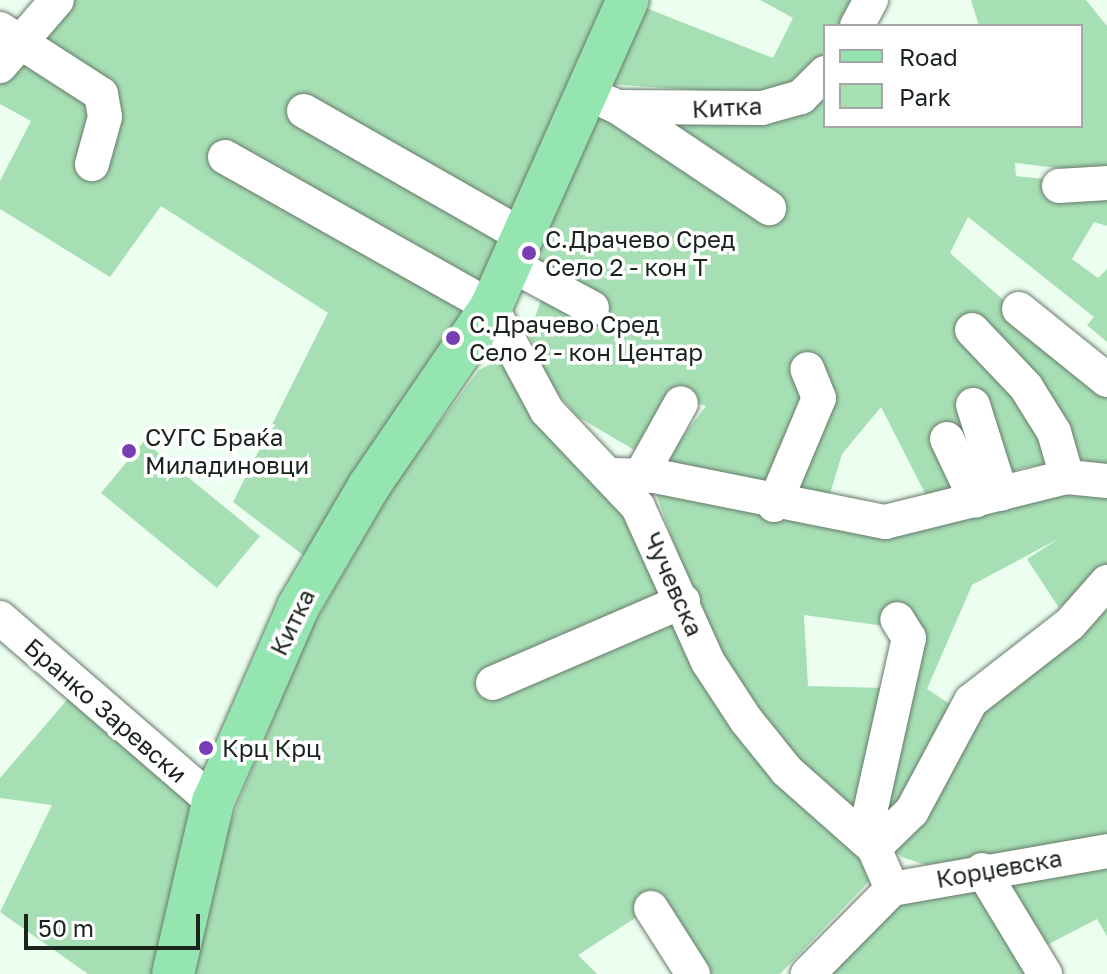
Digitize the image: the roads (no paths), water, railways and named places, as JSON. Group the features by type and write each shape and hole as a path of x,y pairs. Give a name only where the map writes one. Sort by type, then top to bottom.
{"main road":[{"name":"Китка","path":"173,974 213,802 330,547 491,307 516,249 601,99 628,0"}],"street":[{"path":"57,0 6,47 101,94 105,117 92,164"},
{"path":"858,24 871,0"},
{"name":"Китка","path":"601,99 762,108 801,97 823,75"},
{"name":"Китка","path":"601,99 769,208"},
{"path":"304,111 516,249 592,308"},
{"path":"225,157 491,307"},
{"path":"1059,186 1107,183"},
{"name":"Чучевска","path":"491,307 547,411 571,442 627,475 638,507 708,662 746,720 787,771 869,844"},
{"path":"1019,309 1107,380"},
{"path":"972,330 1026,387 1054,432 1067,477"},
{"path":"774,505 819,398 807,369"},
{"path":"681,403 627,475 774,505 885,522 1067,477 1107,481"},
{"path":"973,405 988,497"},
{"path":"947,439 988,497"},
{"path":"869,844 912,811 971,701 1070,624 1107,582"},
{"path":"493,683 683,601"},
{"name":"Бранко Заревски","path":"0,618 213,802"},
{"path":"808,974 892,889 869,844 909,638 897,619"},
{"name":"Корџевска","path":"892,889 982,870 1107,851"},
{"path":"982,870 1045,974"},
{"path":"651,908 693,974"}],"place":[{"name":"С.Драчево Сред Село 2 - кон T","path":"529,253"},
{"name":"С.Драчево Сред Село 2 - кон Центар","path":"453,338"},
{"name":"СУГС Браќа Миладиновци","path":"129,451"},
{"name":"Крц Крц","path":"206,748"}]}
